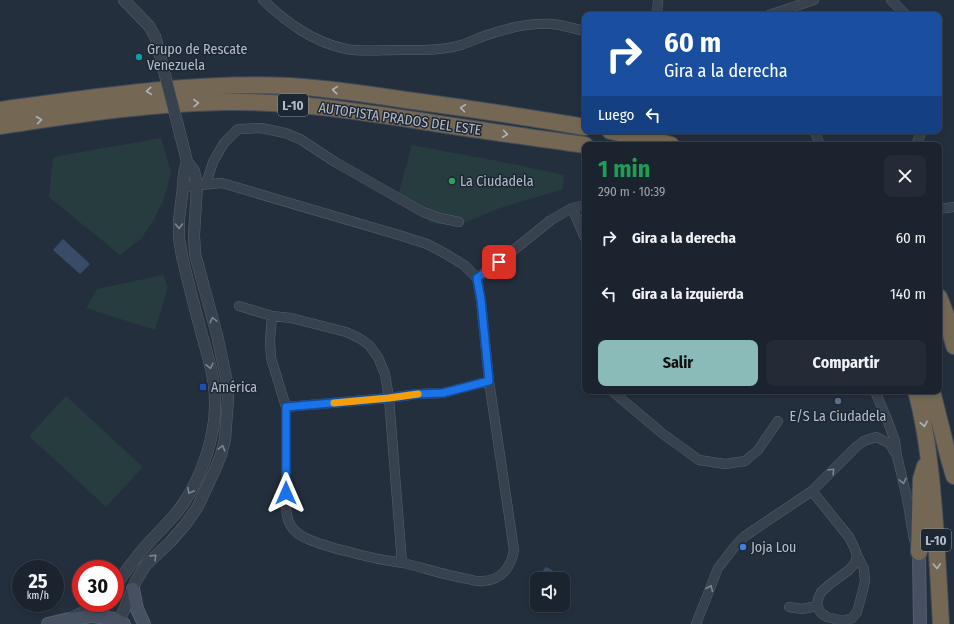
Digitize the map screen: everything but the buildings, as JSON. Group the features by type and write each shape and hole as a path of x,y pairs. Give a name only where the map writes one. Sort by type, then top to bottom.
{"highway":[{"name":"AUTOPISTA PRADOS DEL ESTE","path":"0,110 185,87 223,85 289,86 351,92 582,126"},
{"name":"AUTOPISTA PRADOS DEL ESTE","path":"0,126 166,104 226,102 279,104 353,111 582,145"},
{"path":"624,134 660,142"},
{"path":"942,305 954,346"},
{"name":"L-10","path":"917,394 925,428 933,495 941,624"},
{"path":"933,394 954,476"},
{"path":"942,394 954,437"},
{"path":"919,552 921,479 928,457"}],"main road":[{"path":"919,552 920,624"},
{"path":"133,589 137,609 144,624"},
{"path":"48,624 92,616 117,622"}],"street":[{"path":"263,0 276,13 303,32 318,40 347,49 429,50 446,48 462,45 493,33 527,25 554,24 582,30"},
{"path":"657,12 658,0"},
{"path":"778,12 814,0"},
{"path":"891,0 903,12"},
{"path":"126,1 149,26 155,36 186,158 201,185"},
{"path":"117,622 124,610 140,573 145,566 181,530 197,508 221,455 225,439 228,399 227,382 217,335 195,254 194,235 201,185 224,143 238,129 261,128 285,133 300,139 335,162 423,212 440,218 459,222"},
{"path":"816,135 819,142"},
{"path":"124,574 144,548 183,504 195,483 208,450 214,425 215,401 211,371 182,256 179,238 179,220 186,158"},
{"path":"183,187 222,183 402,236 420,242 446,254 464,266 477,278 481,300 489,381 514,550 513,558 509,567 503,574 482,582 456,577 402,563 370,557 311,541 292,529 287,518 286,507 286,407 271,358 270,340 272,316"},
{"path":"477,278 551,220 572,208 582,206"},
{"path":"942,208 954,206"},
{"path":"572,208 582,231"},
{"path":"240,306 272,316 298,320 346,332 359,338 369,346 378,357 385,374 389,398 402,563"},
{"path":"286,407 389,398 417,394 443,393 489,381"},
{"path":"616,394 663,434 700,460 725,464 745,461 758,450 778,421"},
{"path":"876,394 895,441 907,498 914,543 919,552"},
{"path":"696,624 718,568 745,536 812,491 857,446 870,439 876,437 889,443 897,456"},
{"path":"812,491 849,537 864,569 865,581 857,612 852,618 844,621 827,617 821,613 817,606 821,592 849,570 855,563 857,555"},
{"path":"789,607 802,609 817,606"},
{"path":"65,620 84,612"}],"green space":[{"path":"161,138 171,172 164,199 153,221 141,239 120,255 49,197 53,157"},
{"name":"La Ciudadela","path":"412,145 564,175 563,189 500,208 457,226 432,223 397,199"},
{"path":"163,275 168,287 155,330 86,308 97,289"},
{"path":"66,396 143,467 106,507 29,436"}],"water":[{"path":"63,239 90,264 80,274 53,250"},
{"path":"546,567 554,572 542,572"}],"slow traffic":[{"path":"334,403 418,394"}],"place":[{"name":"Grupo de Rescate Venezuela","path":"139,57"},
{"name":"La Ciudadela","path":"452,181"},
{"name":"América","path":"203,387"},
{"name":"E/S La Ciudadela","path":"838,401"},
{"name":"Joja Lou","path":"743,547"}],"route":[{"path":"286,493 286,407 389,398 417,394 443,393 489,381 481,300 477,278 499,262"}]}
